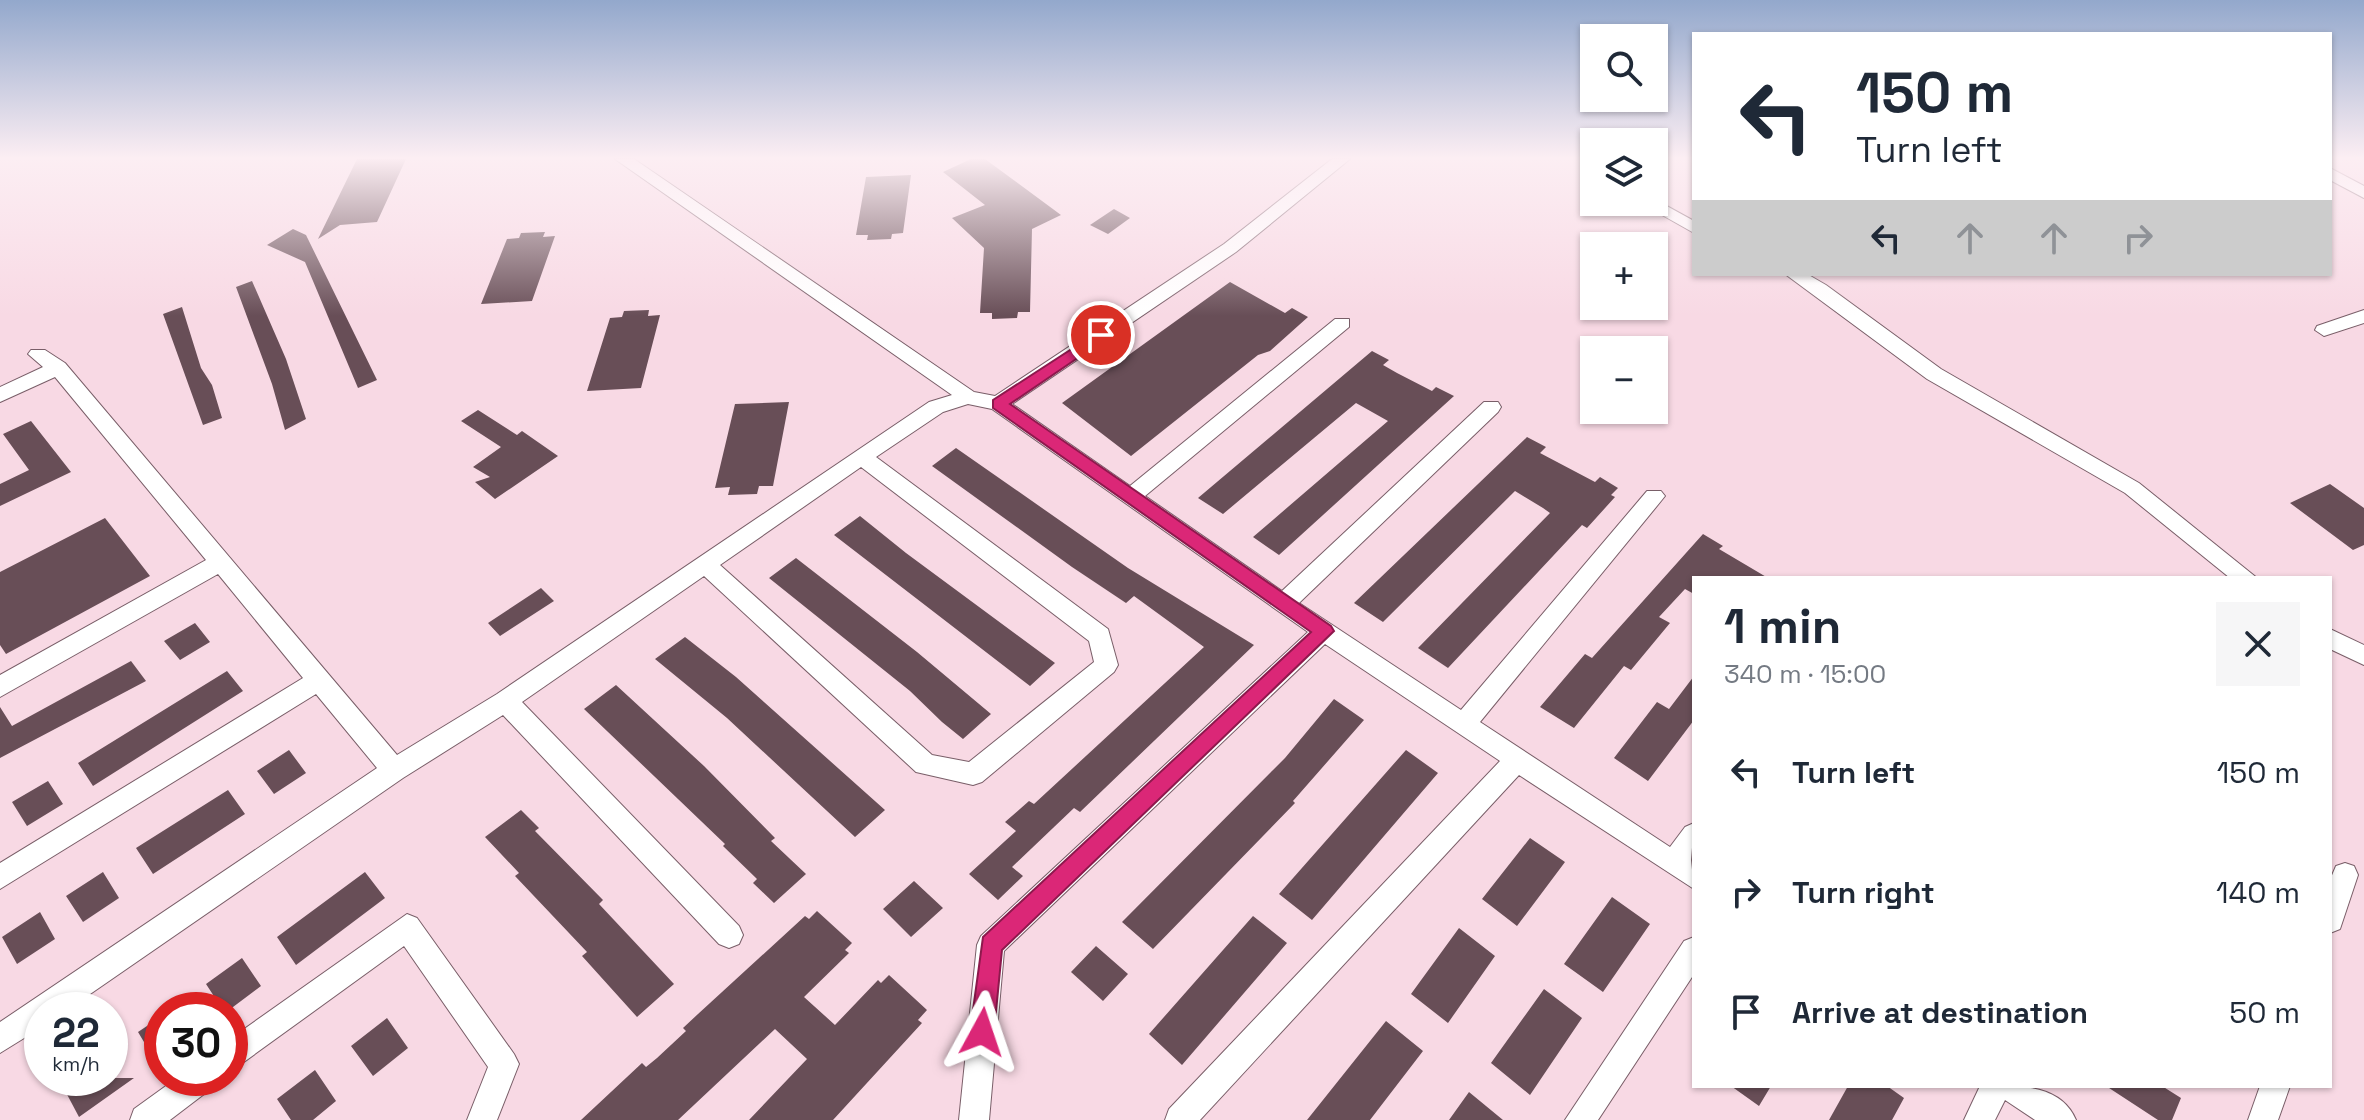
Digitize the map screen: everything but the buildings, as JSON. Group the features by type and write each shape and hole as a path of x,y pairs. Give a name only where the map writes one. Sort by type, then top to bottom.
{"street":[{"path":"699,211 968,397 998,404 1283,604 1684,870 1692,842"},
{"path":"998,404 1230,248 1276,211"},
{"path":"1668,214 1692,227"},
{"path":"1797,276 1820,289 1934,374 2132,488 2243,576"},
{"path":"2324,330 2364,316"},
{"path":"1131,496 1342,323"},
{"path":"38,354 58,368 394,770"},
{"path":"0,395 58,368"},
{"path":"68,992 394,770 505,701 936,407 968,397"},
{"path":"1283,604 1491,407"},
{"path":"706,565 925,764 973,774 1106,665 1100,636 861,457"},
{"path":"1464,724 1654,496"},
{"path":"0,687 221,562"},
{"path":"974,1120 991,945 1324,631"},
{"path":"2332,639 2364,656"},
{"path":"0,877 319,680"},
{"path":"505,701 729,935"},
{"path":"1180,1120 1517,760"},
{"path":"2332,914 2345,875"},
{"path":"248,1044 407,927 504,1064 482,1120"},
{"path":"1580,1120 1692,953"},
{"path":"0,1039 24,1022"},
{"path":"1979,1120 1995,1088"},
{"path":"2013,1088 2061,1120"},
{"path":"2263,1120 2274,1088"},
{"path":"145,1120 178,1096"}],"route":[{"path":"982,1032 991,945 1324,631 998,404 1101,335"}]}
